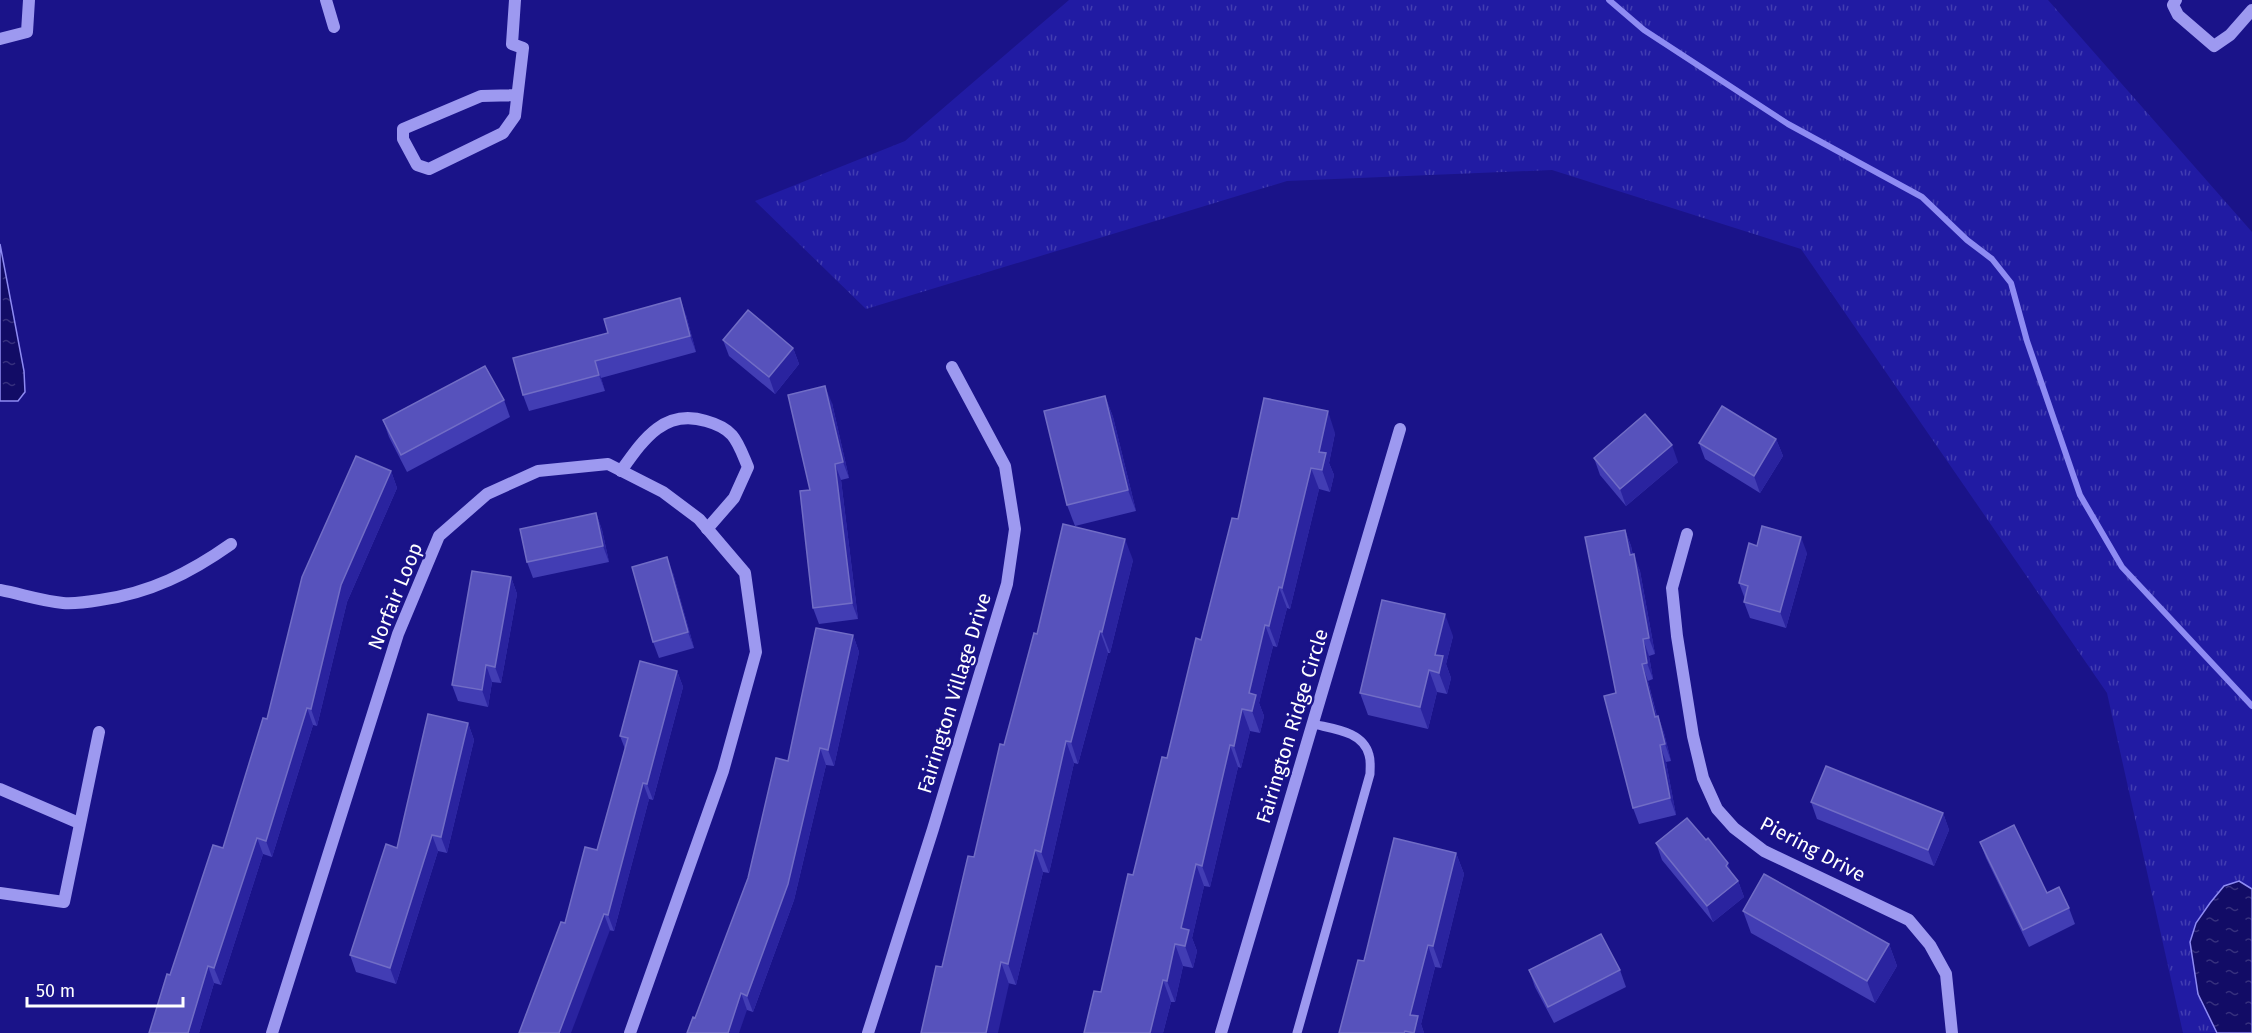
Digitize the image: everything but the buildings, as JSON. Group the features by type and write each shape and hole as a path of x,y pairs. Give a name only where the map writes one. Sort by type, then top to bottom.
{"street":[{"path":"0,39 27,32 29,0"},
{"path":"326,0 334,27"},
{"path":"515,0 512,44 523,48 515,116 502,133 429,169 417,165 403,139 403,129 481,96 517,95"},
{"path":"2176,0 2173,5 2178,15 2214,46 2230,35 2252,10"},
{"name":"Fairington Village Drive","path":"868,1033 1007,584 1015,529 1005,466 952,367"},
{"path":"621,471 643,440 671,419 691,416 723,425 737,441 748,467 734,498 707,529"},
{"name":"Fairington Ridge Circle","path":"1221,1033 1400,429"},
{"name":"Norfair Loop","path":"272,1033 398,634 440,536 488,494 538,471 608,464 663,492 699,519 745,573 756,652 723,771 630,1033"},
{"name":"Piering Drive","path":"1687,534 1672,588 1677,636 1693,736 1703,778 1717,809 1734,828 1764,851 1909,920 1930,945 1946,974 1952,1033"},
{"path":"0,590 64,603 123,597 180,576 231,544"},
{"path":"0,893 64,902 99,732"},
{"path":"0,789 79,823"}],"lane":[{"path":"1297,1033 1370,774 1369,754 1361,739 1347,732 1313,724"}],"green space":[{"path":"1069,0 2048,0 2252,232 2252,1033 2183,1033 2107,693 1801,249 1552,170 1287,181 866,309 755,201 905,141"}],"water":[{"path":"0,244 24,371 25,392 18,401 0,401"},
{"path":"2239,881 2252,889 2252,1033 2217,1033 2198,994 2190,942 2196,923 2210,903 2224,886"}],"waterway":[{"path":"1609,0 1644,30 1788,124 1922,197 1967,240 1992,259 2011,283 2027,341 2080,495 2122,567 2252,706"}]}
